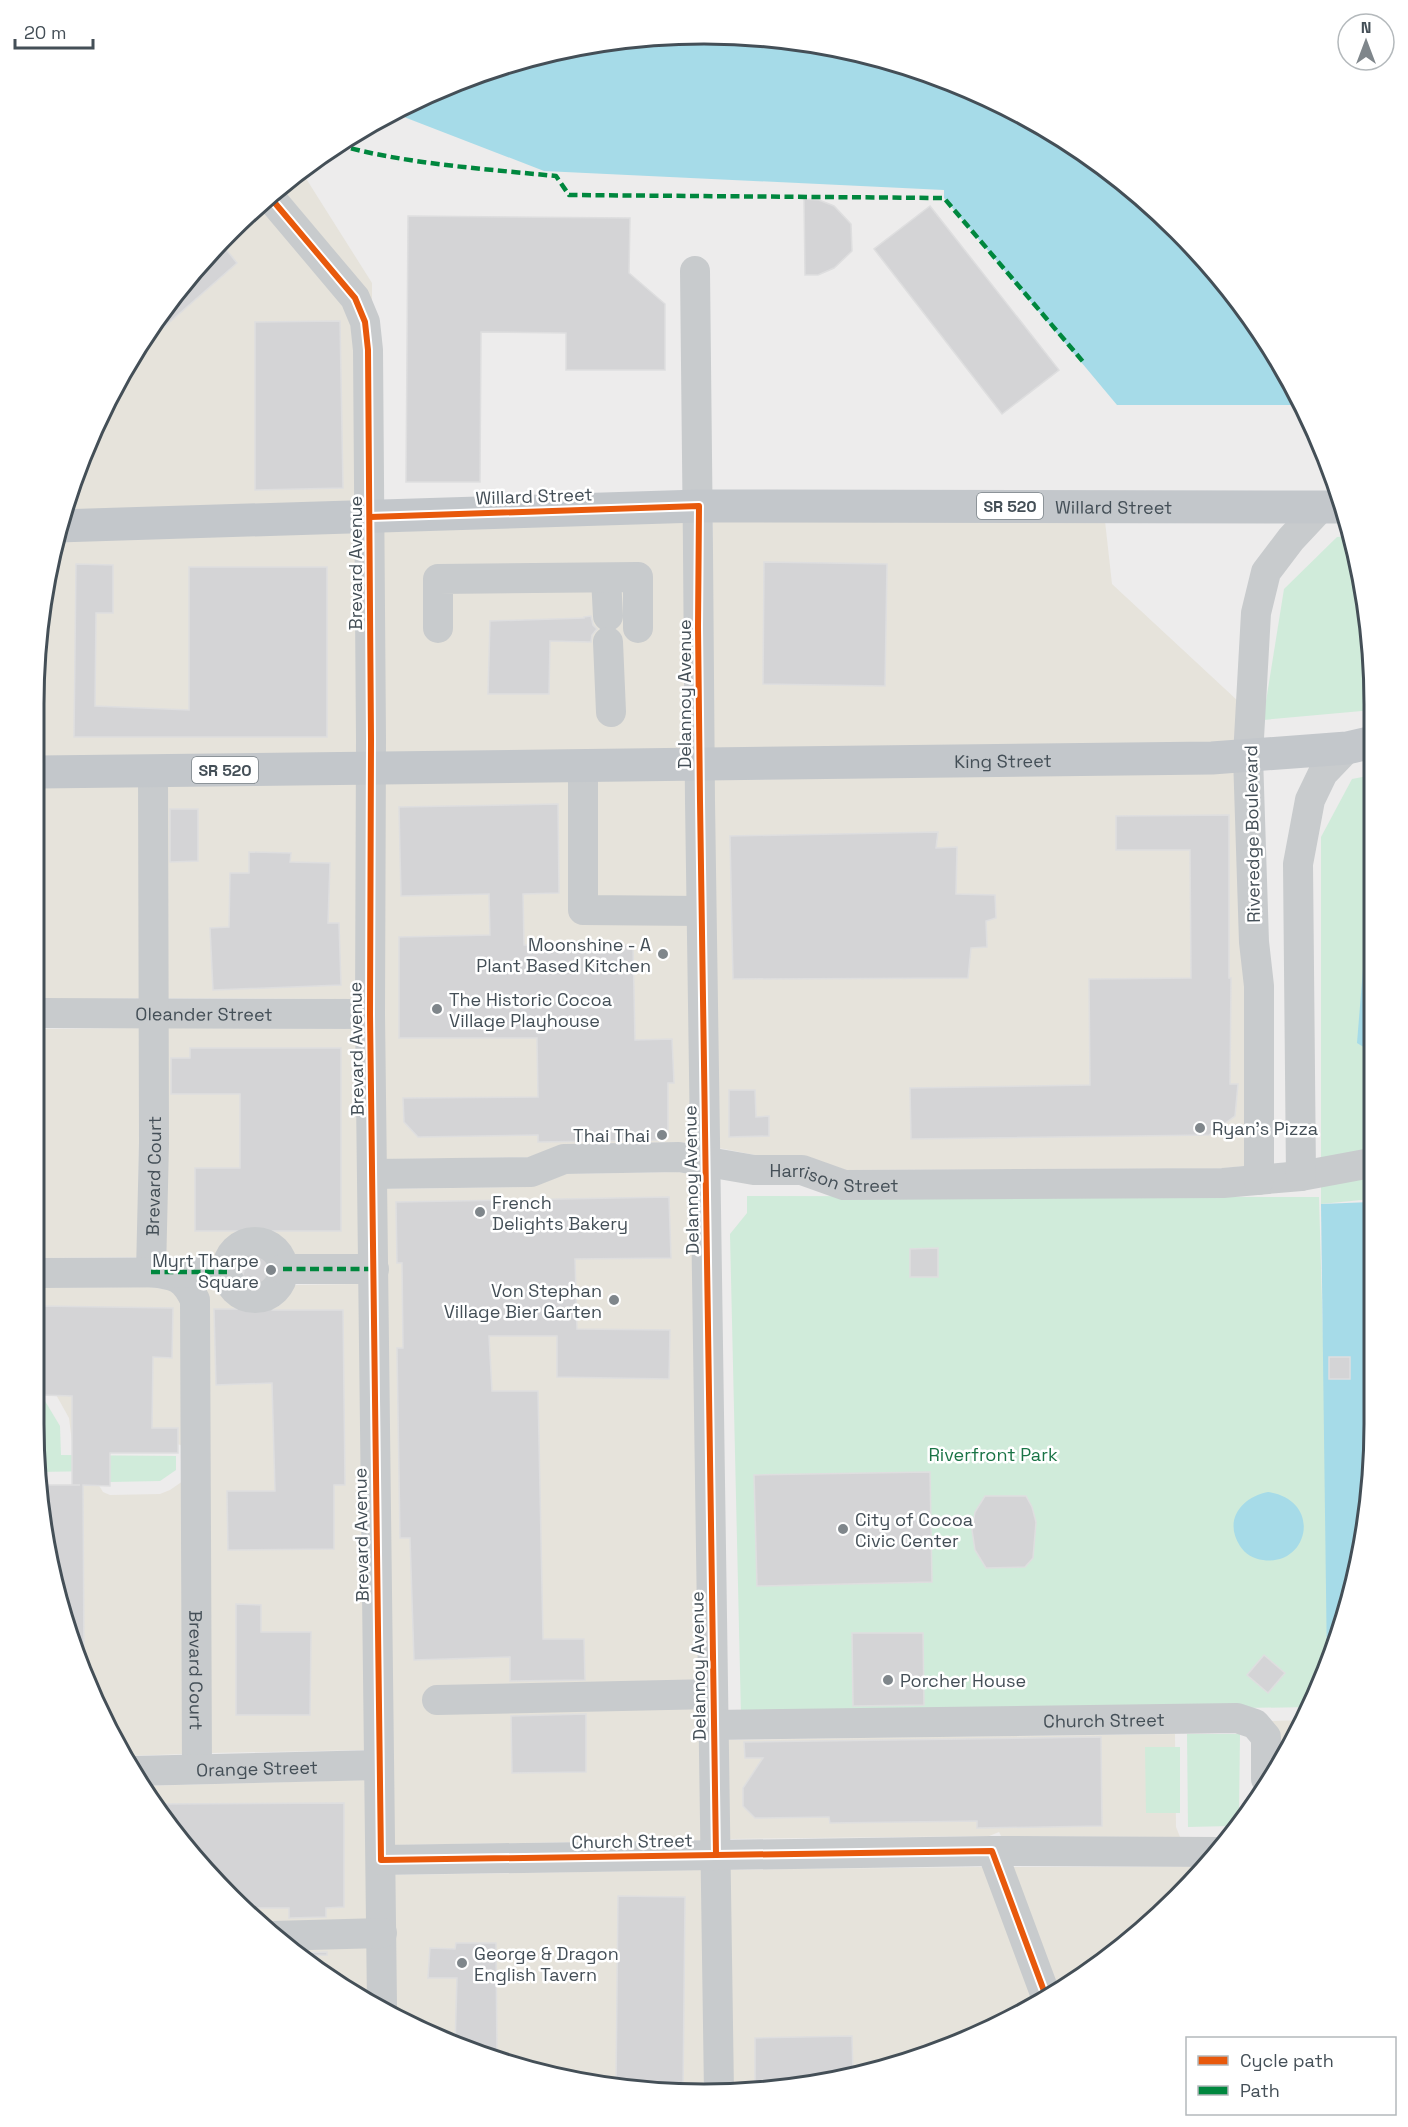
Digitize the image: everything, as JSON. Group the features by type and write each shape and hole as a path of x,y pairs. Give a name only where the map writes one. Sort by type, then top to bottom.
{"main road":[{"name":"Willard Street","path":"68,526 699,506 1332,507"},
{"name":"King Street","path":"584,766 1248,756 1360,745"},
{"name":"SR 520","path":"44,772 584,766"}],"street":[{"name":"Brevard Avenue","path":"275,202 355,298 365,322 368,350 370,1014 382,1999"},
{"name":"Delannoy Avenue","path":"695,271 699,506 699,765 719,2083"},
{"name":"Riveredge Boulevard","path":"1259,1180 1260,986 1254,942 1248,756 1256,613 1266,572 1291,539 1332,507"},
{"path":"438,628 438,579 638,577 638,628"},
{"path":"606,578 610,712"},
{"path":"1301,1176 1298,864 1310,800 1323,773 1360,745"},
{"path":"584,766 584,910 701,911"},
{"name":"Brevard Court","path":"153,771 152,1272 172,1275 187,1284 195,1300 197,1769"},
{"name":"Oleander Street","path":"44,1013 370,1014"},
{"name":"Harrison Street","path":"373,1174 531,1172 564,1159 679,1157 754,1170 802,1170 844,1185 1223,1184 1301,1176 1364,1164"},
{"path":"253,1242 270,1246 281,1260 283,1269 282,1279 277,1288 270,1294 252,1298 242,1296 234,1290 227,1272 227,1264 236,1249 253,1242"},
{"path":"283,1269 374,1269"},
{"path":"44,1273 227,1272"},
{"path":"437,1700 713,1694"},
{"name":"Church Street","path":"714,1725 1237,1718 1255,1724 1266,1737 1266,1769"},
{"name":"Orange Street","path":"143,1771 379,1765"},
{"path":"992,1851 1043,1989"},
{"name":"Church Street","path":"381,1860 992,1851 1206,1852"},
{"path":"287,1935 382,1933"}],"shaded area":[{"path":"305,178 372,283 372,304 365,288 286,193"},
{"path":"264,212 344,307 352,326 355,351 356,502 73,511 94,451 112,412 155,337 207,269"},
{"path":"686,521 686,750 385,753 383,532"},
{"path":"713,521 1105,521 1112,584 1238,701 1236,742 713,750"},
{"path":"357,532 358,753 44,757 45,661 49,618 64,541"},
{"path":"1235,772 1246,987 1246,1166 846,1170 802,1155 755,1155 719,1148 713,780"},
{"path":"686,780 692,1144 679,1142 564,1144 529,1157 386,1159 383,1013 384,783"},
{"path":"357,784 357,999 168,998 166,786"},
{"path":"139,786 141,998 44,999 44,787"},
{"path":"140,1028 138,1257 44,1258 44,1029"},
{"path":"167,1028 357,1029 360,1254 293,1254 288,1244 278,1235 266,1229 241,1229 230,1236 215,1256 165,1257"},
{"path":"678,1172 692,1174 702,1840 394,1845 386,1189 531,1187 566,1174"},
{"path":"361,1284 365,1750 211,1753 204,1287 216,1287 228,1303 239,1310 266,1312 279,1306 294,1285"},
{"path":"151,1287 169,1290 178,1295 182,1304 183,1446 175,1443 72,1442 69,1418 44,1373 44,1288"},
{"path":"183,1481 184,1754 134,1756 94,1676 79,1635 56,1552 47,1485 98,1484 103,1492 110,1495 160,1494"},
{"path":"1293,1720 1278,1750 1271,1721"},
{"path":"1175,1734 1176,1827 1180,1837 1001,1836 999,1832 989,1836 729,1839 727,1740"},
{"path":"366,1780 369,1992 302,1947 237,1890 180,1825 152,1786"},
{"path":"983,1867 1032,1996 957,2033 875,2061 790,2078 732,2083 729,1870"},
{"path":"1012,1867 1193,1867 1139,1920 1106,1947 1056,1981"},
{"path":"702,1870 705,2084 618,2078 533,2061 451,2033 396,2007 395,1875"}],"green space":[{"path":"1337,537 1343,537 1359,618 1364,711 1263,720 1284,589"},
{"path":"1364,777 1364,1200 1321,1204 1321,837 1352,779"},
{"name":"Riverfront Park","path":"747,1196 1319,1197 1331,1628 1314,1676 1300,1707 741,1716 730,1234 747,1213"},
{"path":"44,1399 60,1426 61,1455 176,1456 176,1470 160,1481 110,1482 95,1471 46,1472"},
{"path":"1187,1734 1240,1734 1239,1810 1227,1826 1188,1827"},
{"path":"1145,1747 1180,1747 1180,1813 1146,1813"}],"water":[{"path":"661,45 747,45 833,56 875,66 957,94 996,112 1034,132 1106,180 1139,207 1201,269 1253,337 1292,405 1117,405 944,198 944,190 544,171 403,117 451,94 533,66 618,49"},
{"path":"1364,956 1364,1047 1357,1043"},
{"path":"1364,1202 1363,1466 1352,1552 1342,1594 1327,1641 1321,1204"},
{"path":"1268,1492 1286,1498 1297,1507 1303,1519 1303,1532 1299,1544 1291,1554 1278,1559 1263,1560 1247,1554 1235,1536 1234,1527 1238,1511 1243,1504"}],"building":[{"path":"804,199 819,200 834,206 851,224 852,251 834,268 818,275 805,275"},
{"path":"930,206 1059,370 1002,414 874,249"},
{"path":"408,216 630,218 629,273 665,304 665,370 566,370 566,333 481,332 480,482 406,482"},
{"path":"226,249 237,263 164,327 180,302"},
{"path":"340,321 343,488 255,490 255,322"},
{"path":"764,562 887,564 885,686 763,684"},
{"path":"76,564 113,565 113,613 96,613 95,706 189,710 189,567 327,567 327,737 74,737"},
{"path":"591,616 593,625 597,629 592,635 591,642 550,641 549,694 488,694 490,621"},
{"path":"558,804 559,893 523,894 524,945 633,945 635,1040 672,1039 674,1083 668,1083 668,1130 660,1140 538,1142 538,1135 418,1137 404,1122 403,1098 538,1097 537,1038 399,1038 399,937 490,935 489,894 401,896 399,807"},
{"path":"170,809 198,809 198,861 170,862"},
{"path":"1229,815 1230,1084 1238,1084 1235,1116 1209,1135 911,1139 910,1088 1090,1085 1089,979 1191,978 1190,850 1116,850 1116,816"},
{"path":"938,832 936,848 957,847 956,894 995,895 996,918 986,921 987,947 971,948 968,978 733,979 730,836"},
{"path":"249,852 291,853 290,862 330,863 328,923 339,923 341,985 213,990 210,928 229,927 230,873 249,873"},
{"path":"190,1048 341,1048 341,1231 195,1231 195,1168 240,1168 240,1094 171,1094 171,1058 190,1058"},
{"path":"729,1090 755,1090 756,1117 769,1116 769,1136 729,1137"},
{"path":"669,1197 671,1258 575,1259 577,1329 670,1330 669,1379 557,1377 557,1336 489,1336 492,1391 538,1391 543,1639 584,1639 585,1680 510,1681 510,1657 414,1660 410,1538 400,1538 397,1348 403,1348 402,1263 397,1263 396,1202"},
{"path":"938,1248 938,1277 910,1277 910,1249"},
{"path":"255,1251 269,1260 266,1270 272,1282 272,1310 343,1310 345,1485 334,1485 334,1549 228,1550 227,1491 275,1491 272,1383 216,1385 214,1309 241,1309 240,1283 244,1271 240,1261"},
{"path":"44,1306 173,1308 172,1358 153,1357 152,1428 178,1428 178,1453 110,1453 110,1486 83,1485 84,1648 66,1594 56,1552 47,1485 72,1485 72,1396 44,1395"},
{"path":"1329,1357 1350,1357 1350,1379 1329,1379"},
{"name":"City of Cocoa Civic Center","path":"930,1472 932,1582 757,1586 754,1475"},
{"path":"985,1496 1026,1496 1036,1522 1033,1558 1025,1567 986,1568 975,1550 972,1530 975,1512"},
{"path":"236,1604 261,1605 261,1632 311,1632 310,1715 236,1715"},
{"name":"Porcher House","path":"852,1633 923,1633 924,1705 853,1706"},
{"path":"1264,1655 1285,1673 1268,1693 1247,1675"},
{"path":"586,1714 586,1772 512,1773 511,1716"},
{"path":"1101,1737 1102,1826 977,1828 977,1821 830,1823 829,1817 755,1818 743,1806 743,1788 763,1758 745,1758 744,1742"},
{"path":"344,1803 344,1907 326,1908 326,1917 289,1918 289,1908 256,1908 207,1858 165,1804"},
{"path":"618,1896 685,1897 683,2083 616,2078"},
{"name":"George & Dragon English Tavern","path":"456,1943 496,1943 497,2050 455,2035 457,1978 428,1978 430,1948 455,1949"},
{"path":"327,1952 327,1955 314,1955 310,1953"},
{"path":"852,2036 853,2066 790,2078 755,2081 755,2038"}],"marked path":[{"path":"349,148 418,161 556,176 569,195 944,198 1085,364"},
{"path":"283,1269 374,1269"},
{"path":"151,1272 227,1272"}],"cycle path":[{"path":"274,203 355,298 365,322 368,350 371,740 370,1014 381,1860 992,1851 1043,1989"},
{"path":"370,517 699,506 700,801 716,1854"}],"place":[{"name":"Moonshine - A Plant Based Kitchen","path":"663,954"},
{"name":"The Historic Cocoa Village Playhouse","path":"437,1009"},
{"name":"Ryan's Pizza","path":"1200,1128"},
{"name":"Thai Thai","path":"662,1135"},
{"name":"French Delights Bakery","path":"480,1212"},
{"name":"Myrt Tharpe Square","path":"271,1270"},
{"name":"Von Stephan Village Bier Garten","path":"614,1300"},
{"name":"City of Cocoa Civic Center","path":"843,1529"},
{"name":"Porcher House","path":"888,1680"},
{"name":"George & Dragon English Tavern","path":"462,1963"}]}
